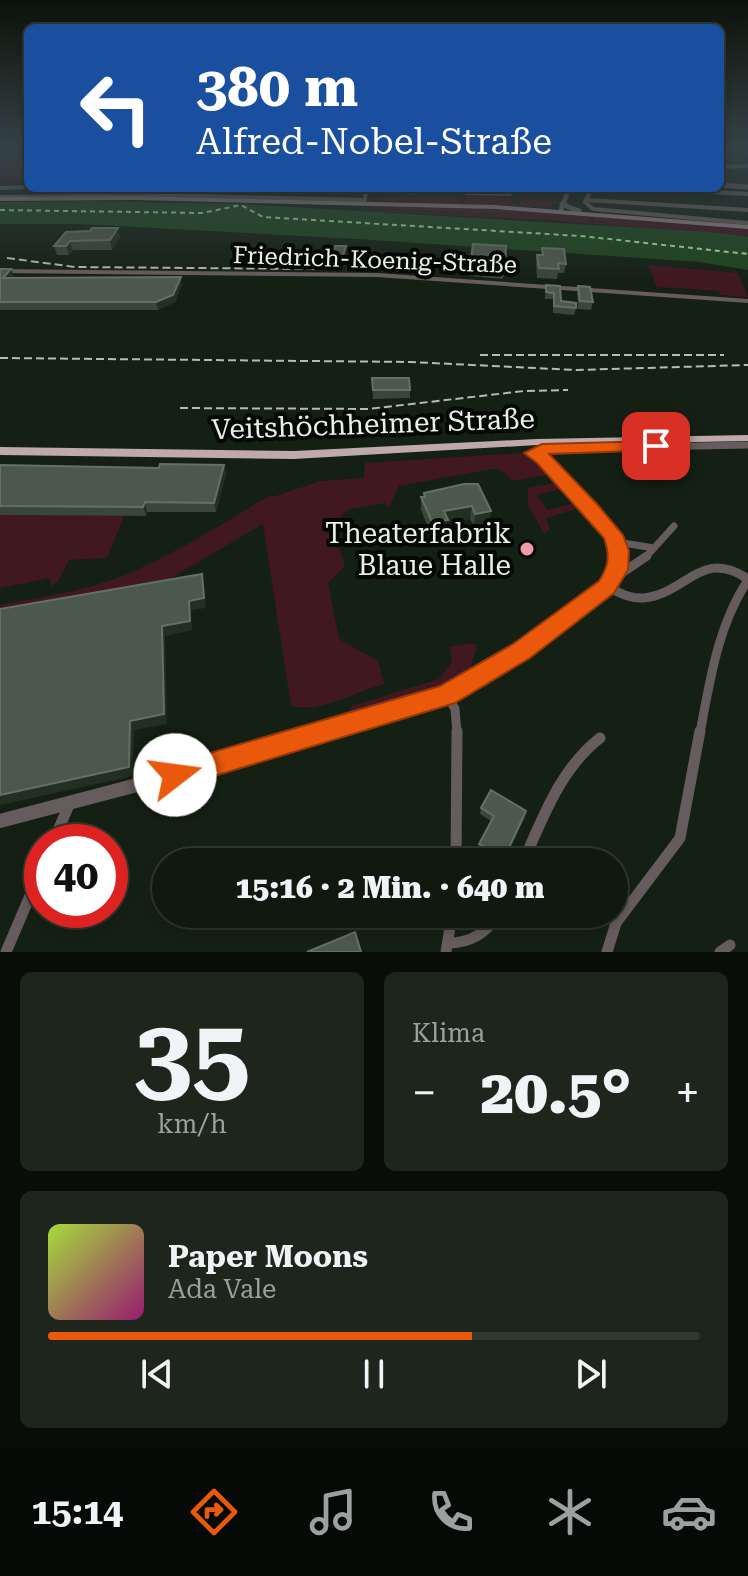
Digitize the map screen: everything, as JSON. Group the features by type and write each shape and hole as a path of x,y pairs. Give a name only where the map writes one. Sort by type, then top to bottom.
{"highway":[{"name":"Veitshöchheimer Straße","path":"0,451 294,455 452,447 491,438 748,431"},
{"name":"Veitshöchheimer Straße","path":"0,443 253,447 748,438"},
{"path":"471,442 481,449 515,448 533,453"}],"main road":[{"path":"0,198 200,198 560,206 579,211 748,225"}],"street":[{"path":"0,198 109,192"},
{"path":"144,192 200,198 365,200 366,192"},
{"path":"177,195 181,192"},
{"path":"200,198 202,192"},
{"path":"560,206 567,192"},
{"path":"586,200 590,192"},
{"path":"716,192 748,194"},
{"path":"586,200 593,209 748,225"},
{"path":"586,200 748,210"},
{"name":"Friedrich-Koenig-Straße","path":"0,271 377,275 748,301"},
{"name":"Veitshöchheimer Straße","path":"533,453 542,449 748,445"},
{"path":"533,453 543,459 584,501 617,542 619,551 610,583"},
{"path":"0,821 217,764 447,695 522,651 643,560 674,526"},
{"path":"617,542 654,548"},
{"path":"607,952 616,923 680,838 712,671 731,605 748,579 739,570 723,566 697,571 663,592 641,599 610,583"},
{"path":"447,695 455,709 457,726 456,848"},
{"path":"530,848 551,802 584,747 600,738"},
{"path":"61,824 70,803"},
{"path":"6,952 24,910"},
{"path":"447,947 466,943 488,928"}],"shaded area":[{"path":"466,195 513,198 513,205 520,205 522,199 554,201 566,195 546,207 365,201 374,197 463,196 461,202 465,203"},
{"path":"0,202 241,204 711,232 748,237 748,270 700,262 357,239 80,224 0,224"},
{"path":"364,204 592,213 591,220 587,222 615,223 594,221 593,213 748,228 748,237 545,220 365,211 363,209 516,216 374,208 373,205 366,208"},
{"path":"648,265 738,273 748,297 720,295 719,291 657,287"},
{"path":"520,453 538,461 552,474 513,481 501,470 492,469 399,486 389,508 385,503 349,509 332,525 345,566 328,583 339,639 378,661 384,684 338,701 314,707 291,706 263,524 156,587 0,616 0,605 79,589 125,575 181,548 270,495 273,497 320,481 364,478 365,463"},
{"path":"559,482 564,488 536,495 547,510 576,503 580,508 546,518 550,530 544,533 528,506 528,488"},
{"path":"0,515 124,516 107,558 69,560 58,582 50,586 50,578 0,588"},
{"path":"470,643 477,645 469,673 347,715 352,706 439,679 452,662 449,647"}],"building":[{"path":"92,228 118,228 110,240 70,241 66,246 54,246 66,232 90,231"},
{"path":"473,244 506,246 505,269 470,267"},
{"path":"335,246 346,246 341,262 330,261"},
{"path":"542,248 564,249 566,264 558,263 559,269 539,268 537,255 543,255"},
{"path":"0,269 11,269 3,278 181,277 173,295 156,302 0,302"},
{"path":"546,285 560,286 561,301 576,303 576,308 554,306 554,293 546,292"},
{"path":"578,286 590,287 593,302 580,301"},
{"path":"372,378 409,378 410,390 373,390"},
{"path":"160,464 224,465 214,503 145,502 143,507 0,506 0,465 159,468"},
{"path":"478,484 491,511 475,514 472,506 444,511 448,520 432,522 421,497 425,497 424,493"},
{"path":"202,574 204,598 189,601 190,621 162,626 164,714 130,721 129,767 0,795 0,609"},
{"path":"491,790 526,811 509,848 487,848 479,844 494,816 481,808"},
{"path":"355,932 361,952 307,952"}],"ferry route":[{"path":"0,210 202,213 241,205 263,217 581,236 748,254"}],"railway":[{"path":"7,258 75,267 315,269"},
{"path":"480,355 724,355"},
{"path":"0,358 411,362 576,370 748,365"},
{"path":"180,408 368,409 524,391 568,390"}],"place":[{"name":"Theaterfabrik Blaue Halle","path":"527,549"}],"route":[{"path":"175,775 447,695 522,651 607,587 617,570 619,551 613,535 591,508 543,459 533,453 542,449 656,446"}]}
